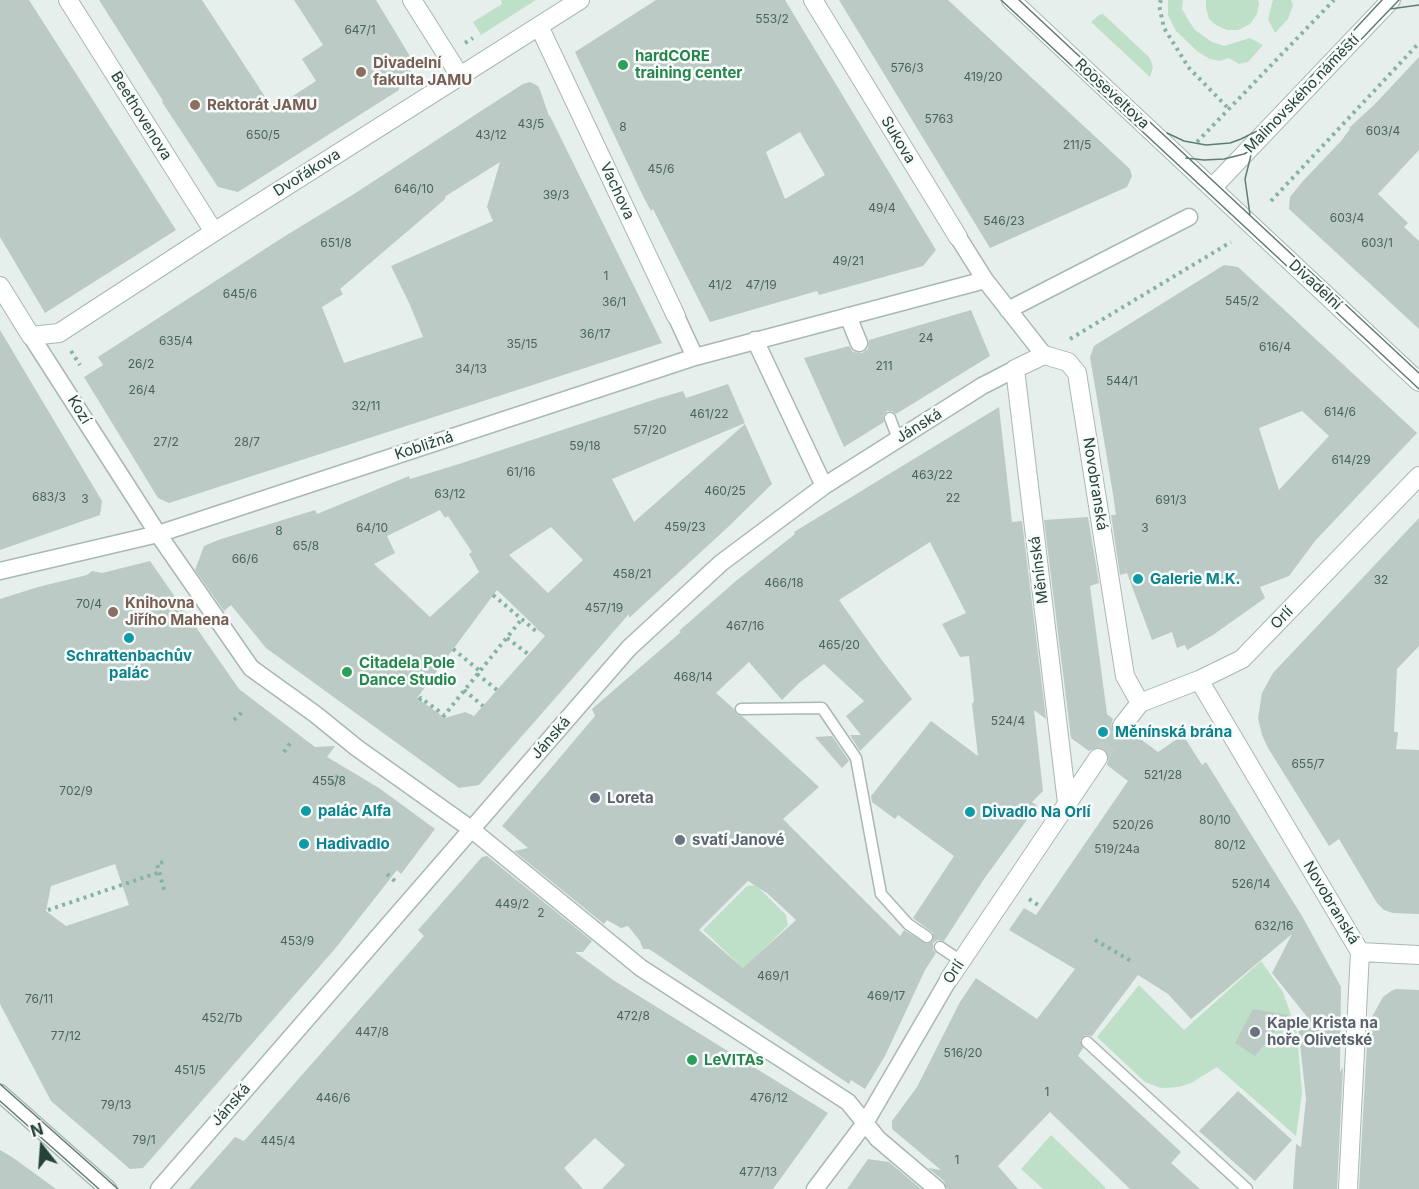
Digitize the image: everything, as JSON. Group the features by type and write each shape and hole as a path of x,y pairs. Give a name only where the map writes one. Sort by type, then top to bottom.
{"street":[{"name":"Beethovenova","path":"68,0 214,232"},
{"path":"412,0 460,76"},
{"name":"Dvořákova","path":"31,336 59,333 580,0"},
{"name":"Sukova","path":"813,0 985,280"},
{"name":"Rooseveltova","path":"1011,0 1212,188"},
{"name":"Malinovského náměstí","path":"1212,188 1391,0"},
{"name":"Vachova","path":"539,26 695,357"},
{"name":"Divadelní","path":"1212,188 1419,382"},
{"path":"1008,310 1189,217"},
{"path":"985,280 1044,355 1015,369"},
{"name":"Kobližná","path":"0,571 158,534 695,357 985,280"},
{"name":"Kozí","path":"0,286 158,534 251,668 357,748 471,829 640,968 848,1102 878,1138 937,1189"},
{"path":"848,316 859,343"},
{"path":"755,340 824,486"},
{"name":"Novobranská","path":"1044,355 1068,362 1077,373 1125,676 1140,703"},
{"name":"Jánská","path":"159,1189 629,648 722,562 824,486 982,386 1015,369"},
{"name":"Měnínská","path":"1015,369 1067,803"},
{"name":"Orlí","path":"1140,703 1199,680 1242,659 1419,476"},
{"name":"Novobranská","path":"1199,680 1360,952 1348,1189"},
{"path":"1122,726 1140,703"},
{"name":"Orlí","path":"815,1189 865,1123 949,979 1098,758"},
{"path":"1360,952 1419,955"},
{"path":"1,1093 108,1189"}],"lane":[{"path":"890,418 898,439"},
{"path":"741,709 822,708 856,758 881,894 908,924 927,938"},
{"path":"940,947 961,961"},
{"path":"1087,1042 1247,1189"}],"path":[{"path":"1161,0 1159,5 1164,28 1189,68 1229,109"},
{"path":"1180,158 1334,0"},
{"path":"1271,201 1419,43"},
{"path":"1044,355 1231,242"},
{"path":"493,595 521,620 537,632 538,630"},
{"path":"419,700 421,698 444,716 521,620"},
{"path":"507,638 528,654"},
{"path":"453,649 497,690"},
{"path":"464,690 483,706"},
{"path":"234,720 243,711"},
{"path":"284,752 291,742"},
{"path":"332,784 338,775"},
{"path":"163,862 157,864 167,893"},
{"path":"48,910 160,872"},
{"path":"1095,940 1131,961"}],"green space":[{"path":"501,0 536,0 481,35 473,22 502,4"},
{"path":"1168,0 1183,0 1182,9 1195,30 1212,42 1224,46 1250,38 1263,45 1248,62 1239,64 1229,58 1220,61 1210,59 1198,52 1176,31 1168,15"},
{"path":"1206,0 1258,0 1259,4 1257,14 1250,24 1238,30 1227,30 1209,19"},
{"path":"1273,0 1291,0 1293,5 1288,19 1275,33 1268,19"},
{"path":"1103,14 1150,58 1153,67 1150,77 1091,22"},
{"path":"756,885 786,915 788,925 744,969 703,930 747,886"},
{"path":"1261,961 1283,992 1297,1033 1302,1093 1296,1136 1217,1067 1191,1083 1179,1087 1161,1088 1145,1082 1097,1037 1139,985 1184,1030"},
{"path":"1051,1135 1105,1189 1043,1189 1021,1169"}],"building":[{"path":"0,0 29,0 176,230 45,313 0,237"},
{"path":"99,0 202,0 273,109 316,81 302,59 323,45 294,0 376,0 414,63 409,81 399,90 238,192 218,187"},
{"path":"656,0 785,0 936,250 923,266 819,295 817,291 710,322 653,209 651,211 644,198 575,52","holes":["800,132 825,175 785,199 766,152"]},
{"path":"839,0 948,0 1130,169 1132,176 1127,187 990,248"},
{"path":"1419,57 1419,150 1378,194 1408,223 1404,227 1419,241 1419,329 1289,209 1290,197 1303,181 1341,141 1349,128"},
{"path":"530,82 538,86 549,116 662,343 169,503 158,498 84,377 103,365 98,357 523,84","holes":["500,162 487,207 493,221 391,266 423,337 344,363 322,307 343,294 340,289 446,196"]},
{"path":"1224,265 1238,267 1417,433 1315,541 1289,576 1260,587 1265,598 1213,635 1187,650 1185,645 1177,648 1172,632 1152,640 1127,573 1120,575 1111,515 1116,515 1090,357 1094,346","holes":["1302,411 1329,436 1279,490 1259,428"]},
{"path":"971,310 990,356 896,414 887,411 883,416 884,422 844,447 804,358 849,346 853,352 862,353 868,349 869,340"},
{"path":"0,330 102,501 100,515 0,550"},
{"path":"728,384 745,423 612,479 634,522 745,424 772,484 629,618 629,614 479,785 459,788 266,648 231,605 224,611 195,570 204,546 218,540 315,510 317,514 409,476 410,479 459,464 656,399 683,391 686,398","holes":["440,510 445,518 448,516 472,552 469,554 479,572 430,617 374,564 395,553 387,536","551,527 583,560 548,593 509,555","497,590 545,636 474,716 465,712 445,718 417,698"]},
{"path":"999,407 1012,522 1022,521 1046,719 1034,710 1043,791 1032,802 1037,806 984,879 944,941 937,940 933,943 933,950 936,953 925,970 885,1056 865,1089 851,1080 849,1084 649,949 643,949 640,941 628,926 621,928 607,920 604,924 514,851 528,848 502,826 595,716 592,709 737,580 795,534 794,532","holes":["930,542 966,613 942,624 960,657 969,656 978,756 931,721 871,796 872,802 895,819 898,815 954,856 913,918 933,933 933,941 927,944 904,930 900,936 783,819 819,787 742,716 737,715 734,709 716,693 749,662 782,700 799,683 824,664 864,701 846,716 861,735 850,735 860,751 912,699 839,600","748,881 767,893 796,920 743,968 699,930"]},
{"path":"1088,517 1099,583 1090,586 1107,714 1113,719 1112,731 1121,737 1131,732 1158,752 1183,735 1202,765 1206,762 1302,916 1341,987 1340,1072 1343,1067 1337,1189 1293,1189 1296,1144 1301,1147 1306,1099 1297,1016 1308,1018 1272,973 1292,934 1191,1019 1168,994 1138,975 1092,1036 1085,1035 1080,1040 1083,1048 1078,1056 1181,1152 1171,1163 1200,1189 1130,1189 1050,1112 998,1166 1018,1189 947,1189 944,1181 928,1168 941,1170 892,1129 892,1121 917,1087 960,1002 976,978 1037,1019 1075,969 1009,930 1024,908 1036,915 1128,781 1107,765 1109,758 1105,749 1098,747 1089,751 1071,738 1044,520"},
{"path":"1419,518 1419,646 1397,669 1394,732 1398,732 1396,749 1419,750 1419,914 1393,913 1384,910 1377,903 1339,839 1329,846 1268,748 1258,718 1262,693 1273,673"},
{"path":"150,561 239,689 315,747 335,746 327,757 379,788 435,829 401,874 397,870 334,950 143,1168 130,1169 51,1101 0,1004 0,599 87,575 92,571 102,573","holes":["115,864 129,905 66,926 46,911 51,886"]},
{"path":"832,736 849,761 842,768 815,737"},
{"path":"487,856 592,941 583,952 575,952 613,980 828,1113 773,1189 602,1189 625,1165 595,1138 564,1168 583,1189 189,1189 235,1137 244,1141 424,936 418,930 482,857"},
{"path":"1396,989 1419,990 1419,1189 1359,1189 1368,1024 1383,997"},
{"name":"Kaple Krista na hoře Olivetské","path":"1253,1009 1288,1015 1255,1056 1235,1043"},
{"path":"1238,1091 1292,1140 1255,1181 1199,1131"},
{"path":"0,1150 12,1157 56,1189 0,1189"},
{"path":"868,1159 889,1162 921,1189 847,1189"}],"tunnel":[{"path":"1098,758 1122,726"}],"tram line":[{"path":"1001,0 1419,389"},
{"path":"1019,0 1419,373"},
{"path":"1167,133 1184,141 1206,145 1230,143 1263,128 1382,0"},
{"path":"1186,158 1224,159 1253,149 1399,0"},
{"path":"1390,9 1419,5"},
{"path":"1250,215 1245,179 1253,147"},
{"path":"0,1084 118,1189"},
{"path":"0,1101 99,1189"}],"place":[{"name":"hardCORE training center","path":"623,65"},
{"name":"Divadelní fakulta JAMU","path":"361,72"},
{"name":"Rektorát JAMU","path":"195,105"},
{"name":"Galerie M.K.","path":"1138,579"},
{"name":"Knihovna Jiřího Mahena","path":"113,612"},
{"name":"Schrattenbachův palác","path":"129,638"},
{"name":"Citadela Pole Dance Studio","path":"347,672"},
{"name":"Měnínská brána","path":"1103,732"},
{"name":"Loreta","path":"595,798"},
{"name":"palác Alfa","path":"306,811"},
{"name":"Divadlo Na Orlí","path":"970,812"},
{"name":"svatí Janové","path":"680,840"},
{"name":"Hadivadlo","path":"304,844"},
{"name":"Kaple Krista na hoře Olivetské","path":"1255,1032"},
{"name":"LeVITAs","path":"692,1060"}]}
